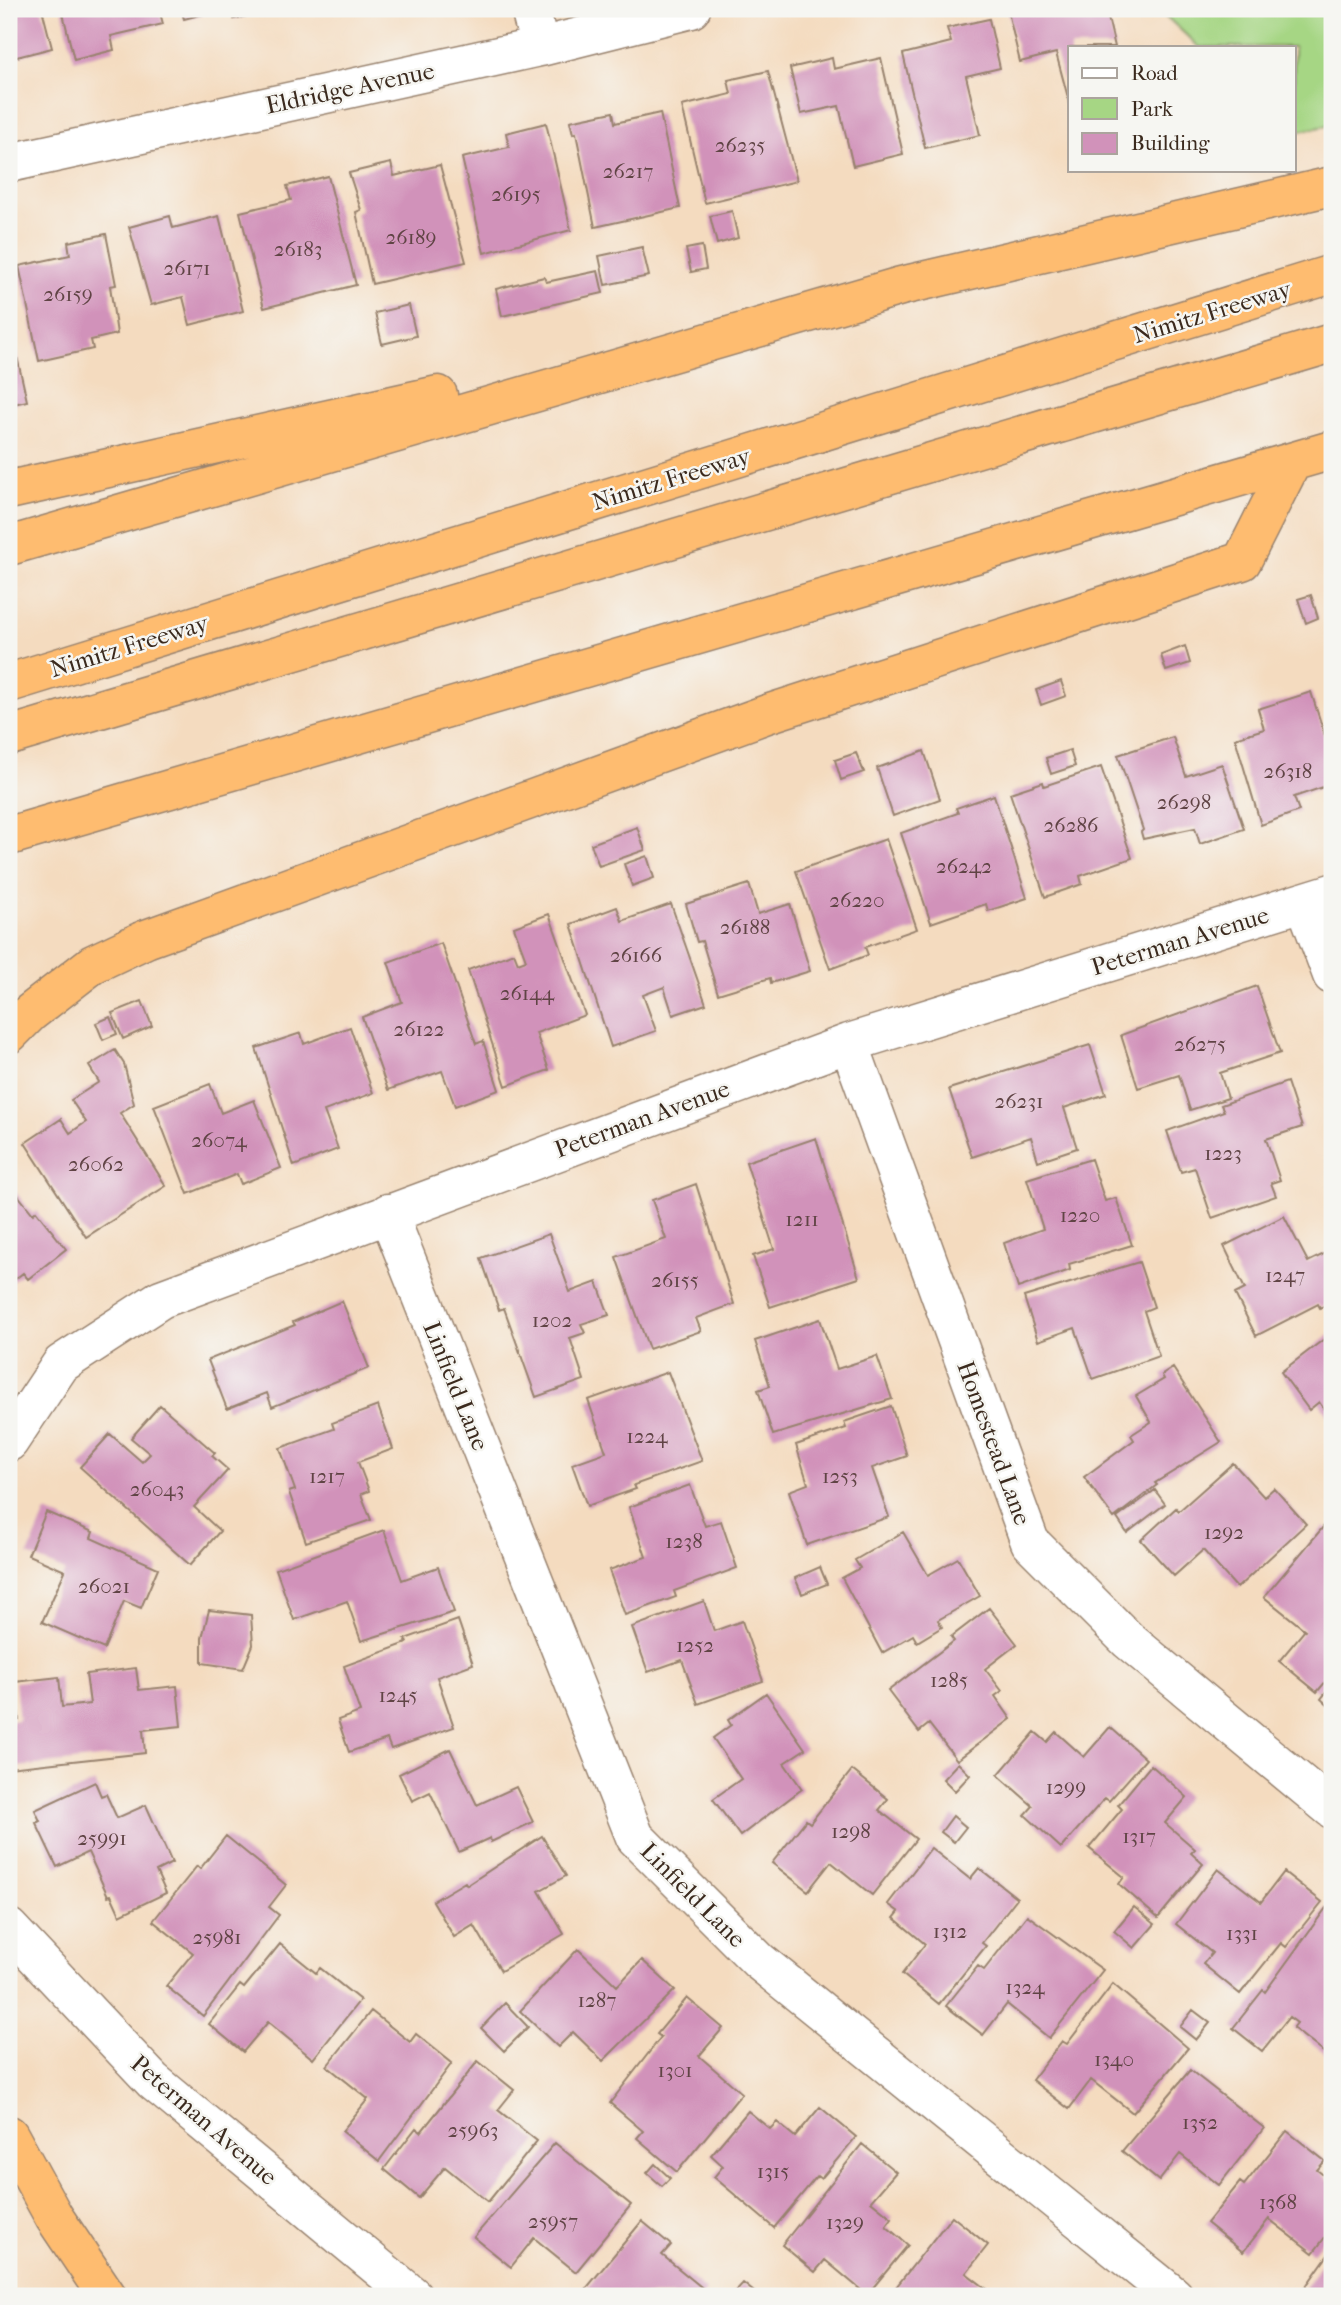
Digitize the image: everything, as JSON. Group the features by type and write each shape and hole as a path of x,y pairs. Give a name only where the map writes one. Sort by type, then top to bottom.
{"highway":[{"path":"9,546 643,359 901,286 1332,186"},
{"name":"Nimitz Freeway","path":"9,683 1332,274"},
{"path":"9,736 1332,343"},
{"path":"9,490 541,373 643,359"},
{"path":"9,836 1332,450"},
{"path":"9,1034 93,964 146,939 767,714 1242,561 1292,462"},
{"path":"9,2135 54,2217 107,2296"}],"street":[{"path":"530,9 540,47"},
{"name":"Eldridge Avenue","path":"9,163 540,47 691,9"},
{"path":"1319,898 1332,975"},
{"name":"Peterman Avenue","path":"9,1441 61,1364 161,1299 849,1043 1319,898"},
{"name":"Homestead Lane","path":"849,1043 1030,1542 1128,1640 1332,1809"},
{"name":"Linfield Lane","path":"388,1213 635,1837 759,1961 1174,2296"},
{"name":"Peterman Avenue","path":"9,1928 153,2081 413,2296"}],"green space":[{"path":"1158,9 1332,9 1332,125 1296,132 1296,46 1198,46"}],"building":[{"path":"9,9 42,9 52,48 9,59"},
{"path":"62,9 159,9 163,24 111,36 114,50 74,60"},
{"path":"181,9 219,9 219,10 184,19"},
{"path":"231,9 272,9 272,10 234,19"},
{"path":"1051,9 1053,15 1081,9 1106,9 1115,46 1068,46 1068,98 1056,53 1020,62 1008,12"},
{"path":"989,19 1000,68 966,76 980,135 925,148 903,54 951,42 947,28"},
{"path":"832,58 834,69 881,58 903,154 853,166 839,106 801,114 790,68"},
{"path":"768,71 797,181 705,203 682,106 731,94 728,80"},
{"path":"613,112 615,123 660,113 680,208 595,227 576,133 573,134 570,121"},
{"path":"546,123 571,230 484,253 462,158 509,147 506,133"},
{"path":"391,163 394,176 440,165 466,262 372,284 356,212 361,210 349,173"},
{"path":"328,176 356,285 264,308 240,212 291,200 287,186"},
{"path":"732,211 738,238 717,244 710,216"},
{"path":"170,216 173,228 219,216 243,311 190,325 183,297 151,305 129,227"},
{"path":"106,234 116,285 110,286 117,334 91,340 93,349 39,361 19,266 70,255 68,242"},
{"path":"702,246 706,269 691,272 686,249"},
{"path":"642,247 649,276 605,285 599,256"},
{"path":"598,271 603,293 502,316 496,289 544,277 546,282"},
{"path":"409,305 416,336 382,344 375,313"},
{"path":"9,321 27,401 9,405"},
{"path":"1311,595 1318,618 1306,623 1298,599"},
{"path":"1185,646 1190,663 1166,671 1161,655"},
{"path":"1061,681 1066,696 1041,705 1036,690"},
{"path":"1311,692 1332,758 1332,784 1294,797 1299,811 1261,825 1235,738 1264,729 1258,709"},
{"path":"1173,737 1186,776 1222,764 1244,829 1200,844 1195,828 1143,839 1143,830 1118,755"},
{"path":"1070,750 1075,766 1051,774 1046,758"},
{"path":"924,751 940,799 893,816 877,768"},
{"path":"856,753 864,772 841,780 835,760"},
{"path":"1101,767 1132,858 1080,876 1082,884 1045,897 1010,793 1043,782 1044,786"},
{"path":"994,795 1027,898 988,911 986,904 931,923 901,833 958,813 956,808"},
{"path":"637,827 645,850 599,866 591,844"},
{"path":"886,839 917,929 865,947 868,955 830,969 796,871"},
{"path":"647,856 654,878 632,886 624,864"},
{"path":"749,884 758,914 790,904 810,971 771,983 770,978 718,994 702,941 697,942 686,904"},
{"path":"671,904 706,1004 673,1015 664,987 643,995 656,1031 611,1047 571,924 617,907 622,921"},
{"path":"549,914 585,1015 536,1033 549,1070 506,1086 468,970 514,953 518,963 526,960 514,927"},
{"path":"441,943 476,1044 483,1041 499,1090 455,1106 442,1071 388,1090 362,1017 402,1002 388,962"},
{"path":"1257,986 1280,1053 1220,1073 1228,1098 1190,1110 1179,1075 1138,1088 1121,1035"},
{"path":"142,1001 152,1026 123,1039 112,1013"},
{"path":"110,1017 117,1034 103,1040 96,1023"},
{"path":"350,1027 373,1093 324,1111 338,1149 294,1166 256,1048 301,1033 304,1044"},
{"path":"1090,1045 1106,1094 1064,1108 1077,1148 1038,1161 1031,1137 972,1157 949,1089"},
{"path":"115,1050 124,1064 134,1104 120,1113 166,1186 86,1237 25,1143 61,1119 70,1133 86,1122 71,1100 99,1082 89,1066"},
{"path":"1287,1082 1302,1127 1266,1139 1280,1180 1271,1183 1276,1196 1212,1218 1195,1168 1181,1172 1167,1131 1224,1111 1221,1105"},
{"path":"210,1084 221,1113 254,1100 281,1168 241,1184 237,1174 188,1194 154,1106"},
{"path":"816,1138 859,1278 770,1307 753,1256 774,1249 746,1162"},
{"path":"1091,1159 1105,1201 1116,1198 1132,1245 1069,1264 1070,1270 1018,1288 1004,1243 1043,1229 1027,1179"},
{"path":"9,1184 33,1214 36,1211 66,1249 28,1279 23,1273 9,1284"},
{"path":"696,1184 734,1304 696,1318 701,1331 649,1349 616,1257 666,1239 652,1200"},
{"path":"1284,1216 1308,1262 1332,1250 1332,1302 1320,1308 1318,1304 1256,1336 1235,1294 1245,1289 1224,1246"},
{"path":"549,1234 570,1292 597,1282 609,1315 581,1324 585,1333 570,1338 584,1380 536,1397 504,1308 499,1310 481,1258"},
{"path":"1139,1262 1154,1307 1144,1311 1159,1356 1093,1379 1075,1328 1038,1341 1024,1297"},
{"path":"342,1301 369,1368 272,1407 267,1393 227,1409 208,1360 295,1325 293,1322"},
{"path":"820,1319 837,1369 877,1356 892,1399 773,1435 758,1390 770,1386 755,1341"},
{"path":"1332,1333 1332,1421 1319,1402 1309,1410 1281,1372"},
{"path":"1173,1368 1221,1442 1155,1483 1157,1485 1114,1518 1084,1477 1134,1440 1131,1435 1151,1422 1136,1396 1164,1379 1162,1375"},
{"path":"668,1372 702,1461 634,1485 636,1489 587,1506 572,1464 606,1452 588,1400"},
{"path":"160,1405 215,1453 212,1456 228,1470 194,1507 220,1531 190,1565 80,1467 110,1434 142,1462 150,1454 131,1438"},
{"path":"378,1406 393,1449 358,1462 369,1491 361,1494 371,1520 306,1542 289,1492 295,1490 280,1448 334,1429 332,1423"},
{"path":"891,1406 907,1456 872,1468 889,1517 807,1545 789,1491 808,1484 796,1445 846,1428 844,1422"},
{"path":"1233,1463 1264,1497 1274,1488 1306,1524 1237,1588 1203,1550 1174,1576 1141,1540 1176,1508 1179,1511"},
{"path":"690,1485 705,1526 721,1521 737,1568 674,1591 676,1597 625,1615 609,1570 646,1557 629,1507"},
{"path":"1155,1490 1165,1504 1127,1533 1117,1518"},
{"path":"46,1512 93,1532 91,1538 158,1568 141,1608 124,1601 104,1649 42,1622 65,1571 28,1555"},
{"path":"1324,1526 1332,1533 1332,1674 1317,1692 1279,1661 1305,1630 1264,1597"},
{"path":"384,1530 402,1580 438,1567 454,1612 361,1641 347,1601 294,1620 276,1569"},
{"path":"903,1532 928,1575 958,1558 980,1596 938,1620 942,1627 917,1642 913,1635 882,1653 842,1578 860,1568 855,1560"},
{"path":"820,1567 827,1584 802,1594 795,1578"},
{"path":"704,1601 714,1631 742,1621 763,1681 698,1704 682,1660 648,1672 632,1627"},
{"path":"989,1608 1017,1644 985,1669 1002,1691 995,1696 1011,1719 957,1760 929,1724 919,1732 888,1691 954,1641 951,1637"},
{"path":"209,1610 251,1615 253,1645 243,1669 202,1663 202,1638"},
{"path":"458,1620 473,1664 437,1677 454,1727 391,1749 387,1739 349,1752 338,1720 360,1712 344,1666 407,1643 405,1639"},
{"path":"136,1668 139,1690 177,1686 181,1726 143,1730 145,1753 9,1768 9,1721 19,1720 15,1682 59,1677 62,1707 90,1704 86,1674"},
{"path":"1332,1685 1332,1709 1321,1699"},
{"path":"766,1693 805,1749 784,1763 802,1789 740,1836 713,1799 741,1779 713,1738 731,1725 728,1720"},
{"path":"1110,1727 1146,1759 1109,1801 1105,1798 1061,1848 1025,1815 1033,1806 998,1775 1035,1732 1047,1742 1056,1732 1084,1757"},
{"path":"450,1749 477,1805 516,1787 533,1822 491,1842 490,1838 459,1852 430,1792 412,1801 399,1774"},
{"path":"958,1763 970,1775 955,1791 943,1779"},
{"path":"1151,1765 1187,1797 1165,1823 1195,1849 1191,1853 1203,1864 1158,1918 1119,1884 1124,1877 1089,1848 1122,1809 1118,1805"},
{"path":"852,1770 888,1799 879,1810 916,1839 872,1895 831,1862 808,1891 772,1863 806,1820 810,1823"},
{"path":"95,1782 101,1796 106,1794 117,1818 146,1805 172,1863 156,1871 166,1893 120,1915 88,1852 57,1867 36,1823 40,1821 35,1810"},
{"path":"953,1816 966,1827 954,1842 941,1832"},
{"path":"226,1836 286,1885 269,1907 279,1915 203,2016 166,1986 193,1953 153,1921 197,1866 200,1869"},
{"path":"542,1836 566,1876 539,1891 564,1934 501,1971 474,1925 454,1937 433,1901 465,1882 467,1885"},
{"path":"931,1848 970,1879 979,1868 1017,1898 982,1943 986,1946 939,2004 902,1974 925,1944 894,1918 899,1912 888,1904"},
{"path":"1218,1869 1261,1902 1284,1872 1322,1902 1286,1947 1281,1943 1240,1994 1203,1964 1212,1953 1176,1924"},
{"path":"1134,1907 1155,1924 1134,1948 1114,1931"},
{"path":"1326,1908 1332,1913 1332,2059 1293,2028 1297,2023 1289,2017 1262,2051 1233,2028 1263,1990 1265,1992"},
{"path":"1027,1915 1103,1970 1049,2038 1007,2004 983,2035 946,2006 978,1966 984,1970"},
{"path":"280,1944 316,1973 320,1968 360,2000 313,2059 268,2022 243,2052 209,2024 240,1985 244,1988"},
{"path":"578,1949 617,1986 642,1960 675,1990 603,2061 573,2032 558,2047 520,2011"},
{"path":"1113,1984 1188,2048 1133,2113 1091,2080 1069,2109 1032,2080 1062,2041 1067,2044"},
{"path":"687,1998 723,2028 699,2056 742,2093 677,2172 637,2138 643,2131 610,2103 661,2037 657,2034"},
{"path":"505,2003 528,2027 504,2051 481,2028"},
{"path":"1193,2010 1210,2023 1196,2040 1180,2027"},
{"path":"371,2011 410,2042 416,2034 452,2063 379,2161 342,2131 368,2099 327,2066"},
{"path":"478,2061 514,2090 498,2110 537,2141 488,2202 445,2167 419,2198 384,2169 416,2128 421,2132"},
{"path":"1190,2070 1264,2128 1219,2185 1180,2154 1159,2181 1122,2151"},
{"path":"820,2107 856,2137 821,2179 817,2176 774,2228 714,2177 723,2166 711,2155 748,2111 770,2129 777,2122 795,2137"},
{"path":"1287,2131 1325,2161 1317,2170 1332,2182 1332,2228 1313,2253 1269,2219 1243,2252 1207,2223 1240,2182 1244,2185"},
{"path":"555,2143 631,2205 576,2272 534,2238 511,2267 474,2237"},
{"path":"862,2144 896,2172 871,2201 892,2218 886,2226 908,2245 867,2295 825,2260 815,2272 782,2245"},
{"path":"655,2164 670,2178 662,2186 647,2173"},
{"path":"952,2216 988,2245 966,2273 996,2296 889,2296"},
{"path":"642,2221 671,2245 662,2255 706,2291 702,2296 580,2296"},
{"path":"1328,2255 1332,2259 1332,2296 1299,2296"},
{"path":"743,2283 759,2296 731,2296"}]}
